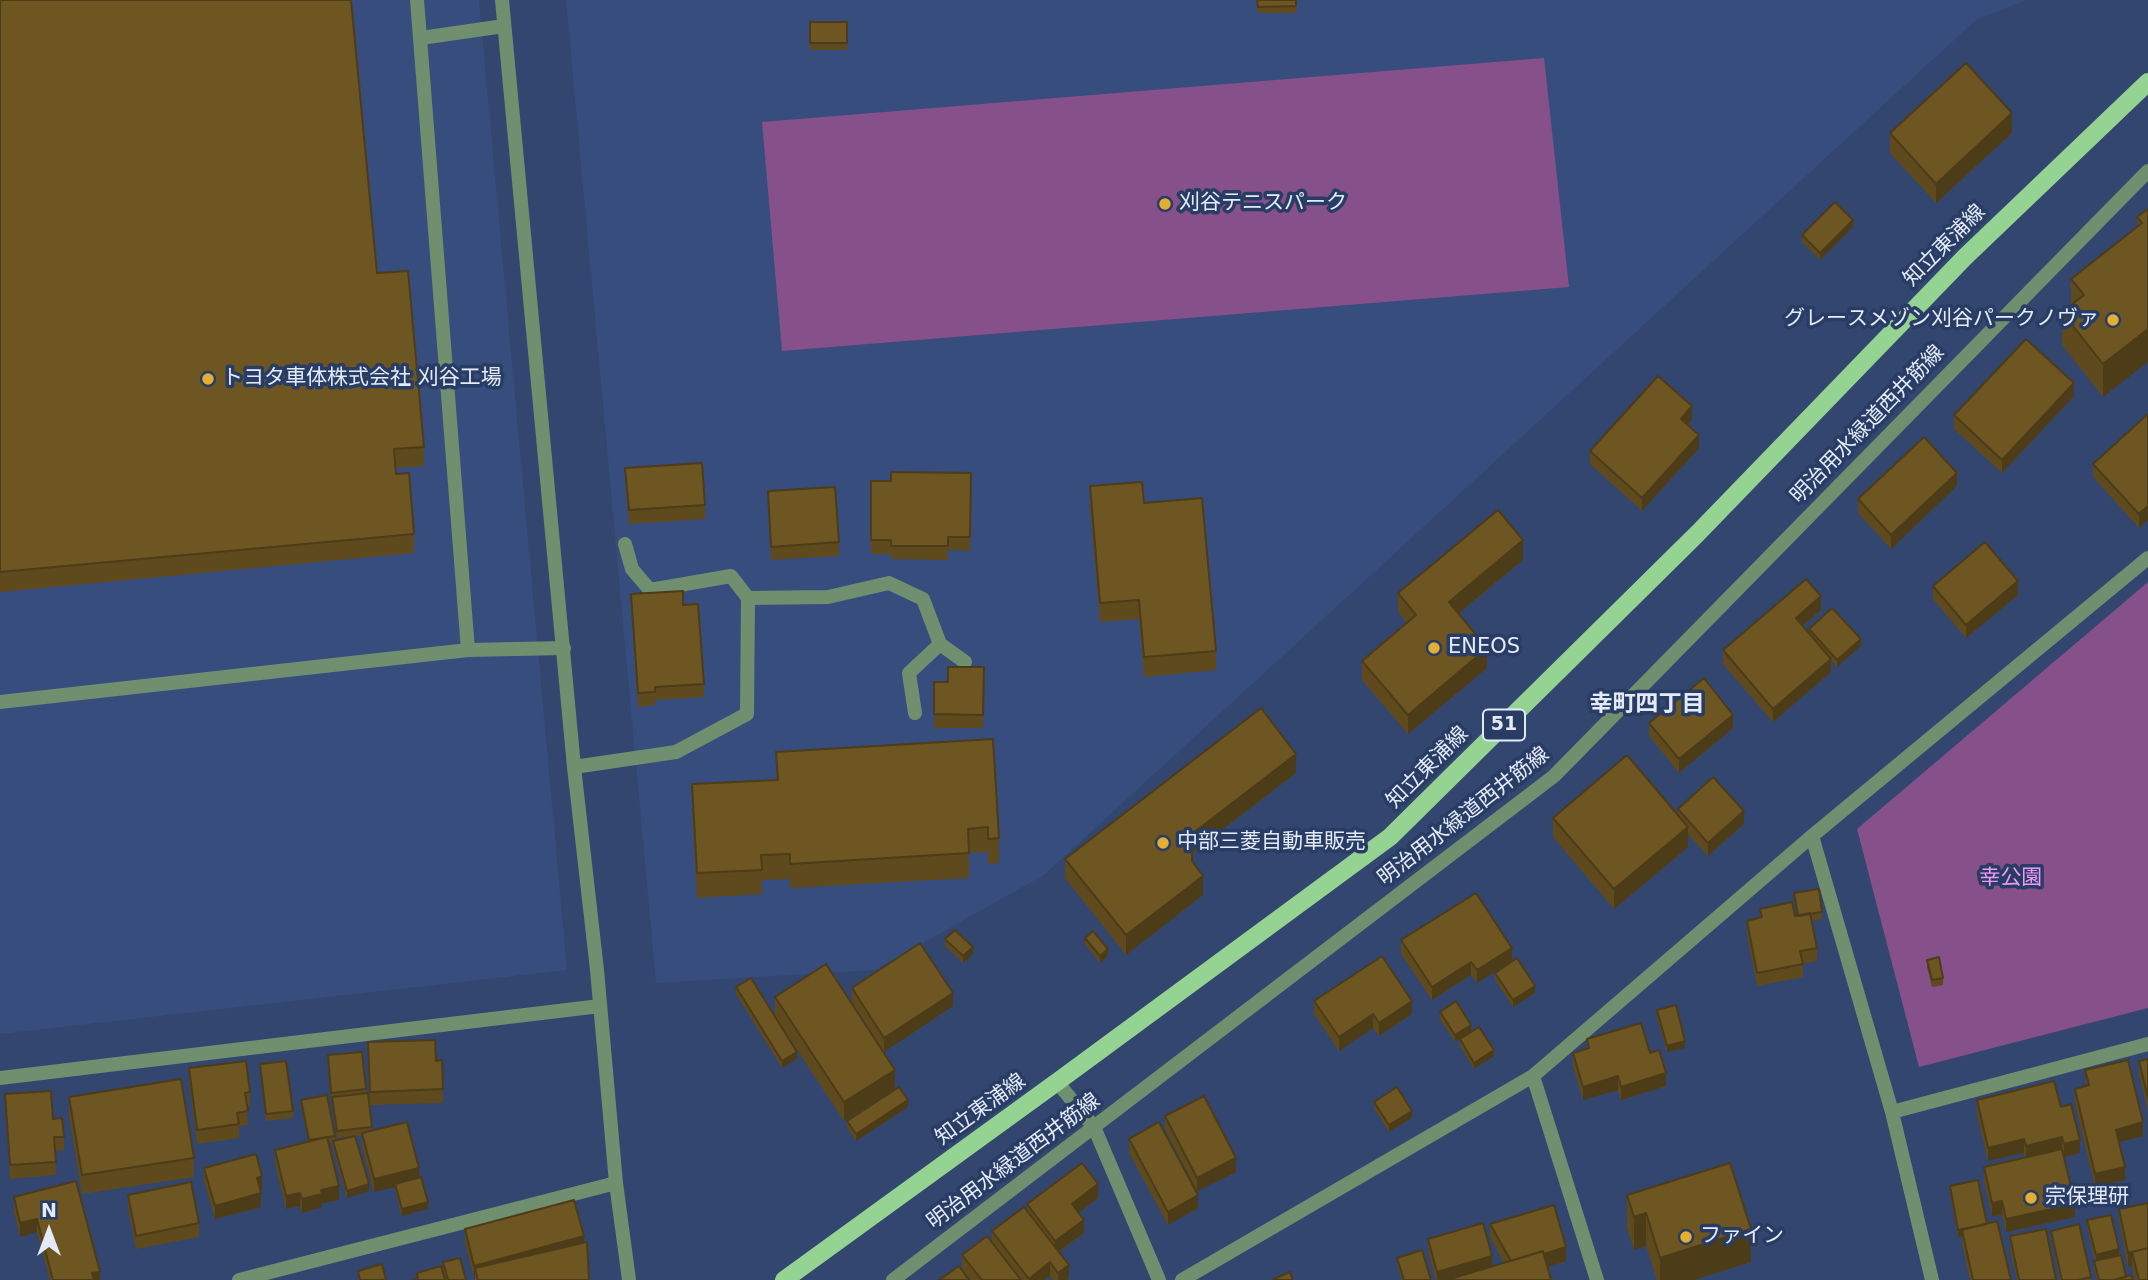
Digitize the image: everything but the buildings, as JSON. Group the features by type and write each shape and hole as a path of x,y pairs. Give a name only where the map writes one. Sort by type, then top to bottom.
{"main road":[{"name":"知立東浦線","path":"784,1280 1390,837 1698,534 1965,257 2148,82"}],"street":[{"path":"417,0 468,650"},
{"path":"502,0 574,767 616,1183 629,1280"},
{"path":"421,38 504,26"},
{"name":"明治用水緑道西井筋線","path":"893,1280 1555,776 2148,171"},
{"path":"574,767 676,752 747,714 748,598 731,576 650,590 632,569 625,544"},
{"path":"1182,1280 1533,1076 1812,836 2148,558"},
{"path":"748,598 828,597 889,583 923,599 940,644 965,662"},
{"path":"915,713 909,673 940,644"},
{"path":"0,702 468,650 564,648"},
{"path":"1812,836 1892,1112 1931,1280"},
{"path":"0,1078 600,1006"},
{"path":"1892,1112 2148,1044"},
{"path":"1533,1076 1597,1280"},
{"path":"1057,1082 1094,1127 1159,1280"},
{"path":"239,1280 616,1183"}],"shaded area":[{"name":"トヨタ車体株式会社 刈谷工場","path":"0,0 479,0 567,970 0,1034"},
{"path":"566,0 2027,0 1977,19 1044,875 875,970 656,983"}],"green space":[{"name":"刈谷テニスパーク","path":"1544,58 1569,287 782,351 762,122"},
{"name":"幸公園","path":"2148,582 2148,1008 1919,1067 1857,829"}],"place":[{"name":"刈谷テニスパーク","path":"1165,204"},
{"name":"グレースメゾン刈谷パークノヴァ","path":"2113,320"},
{"name":"トヨタ車体株式会社 刈谷工場","path":"208,379"},
{"name":"ENEOS","path":"1434,648"},
{"name":"中部三菱自動車販売","path":"1163,843"},
{"name":"宗保理研","path":"2031,1198"},
{"name":"ファイン","path":"1686,1237"}],"district":[{"name":"幸町四丁目","path":"1647,705"}]}
